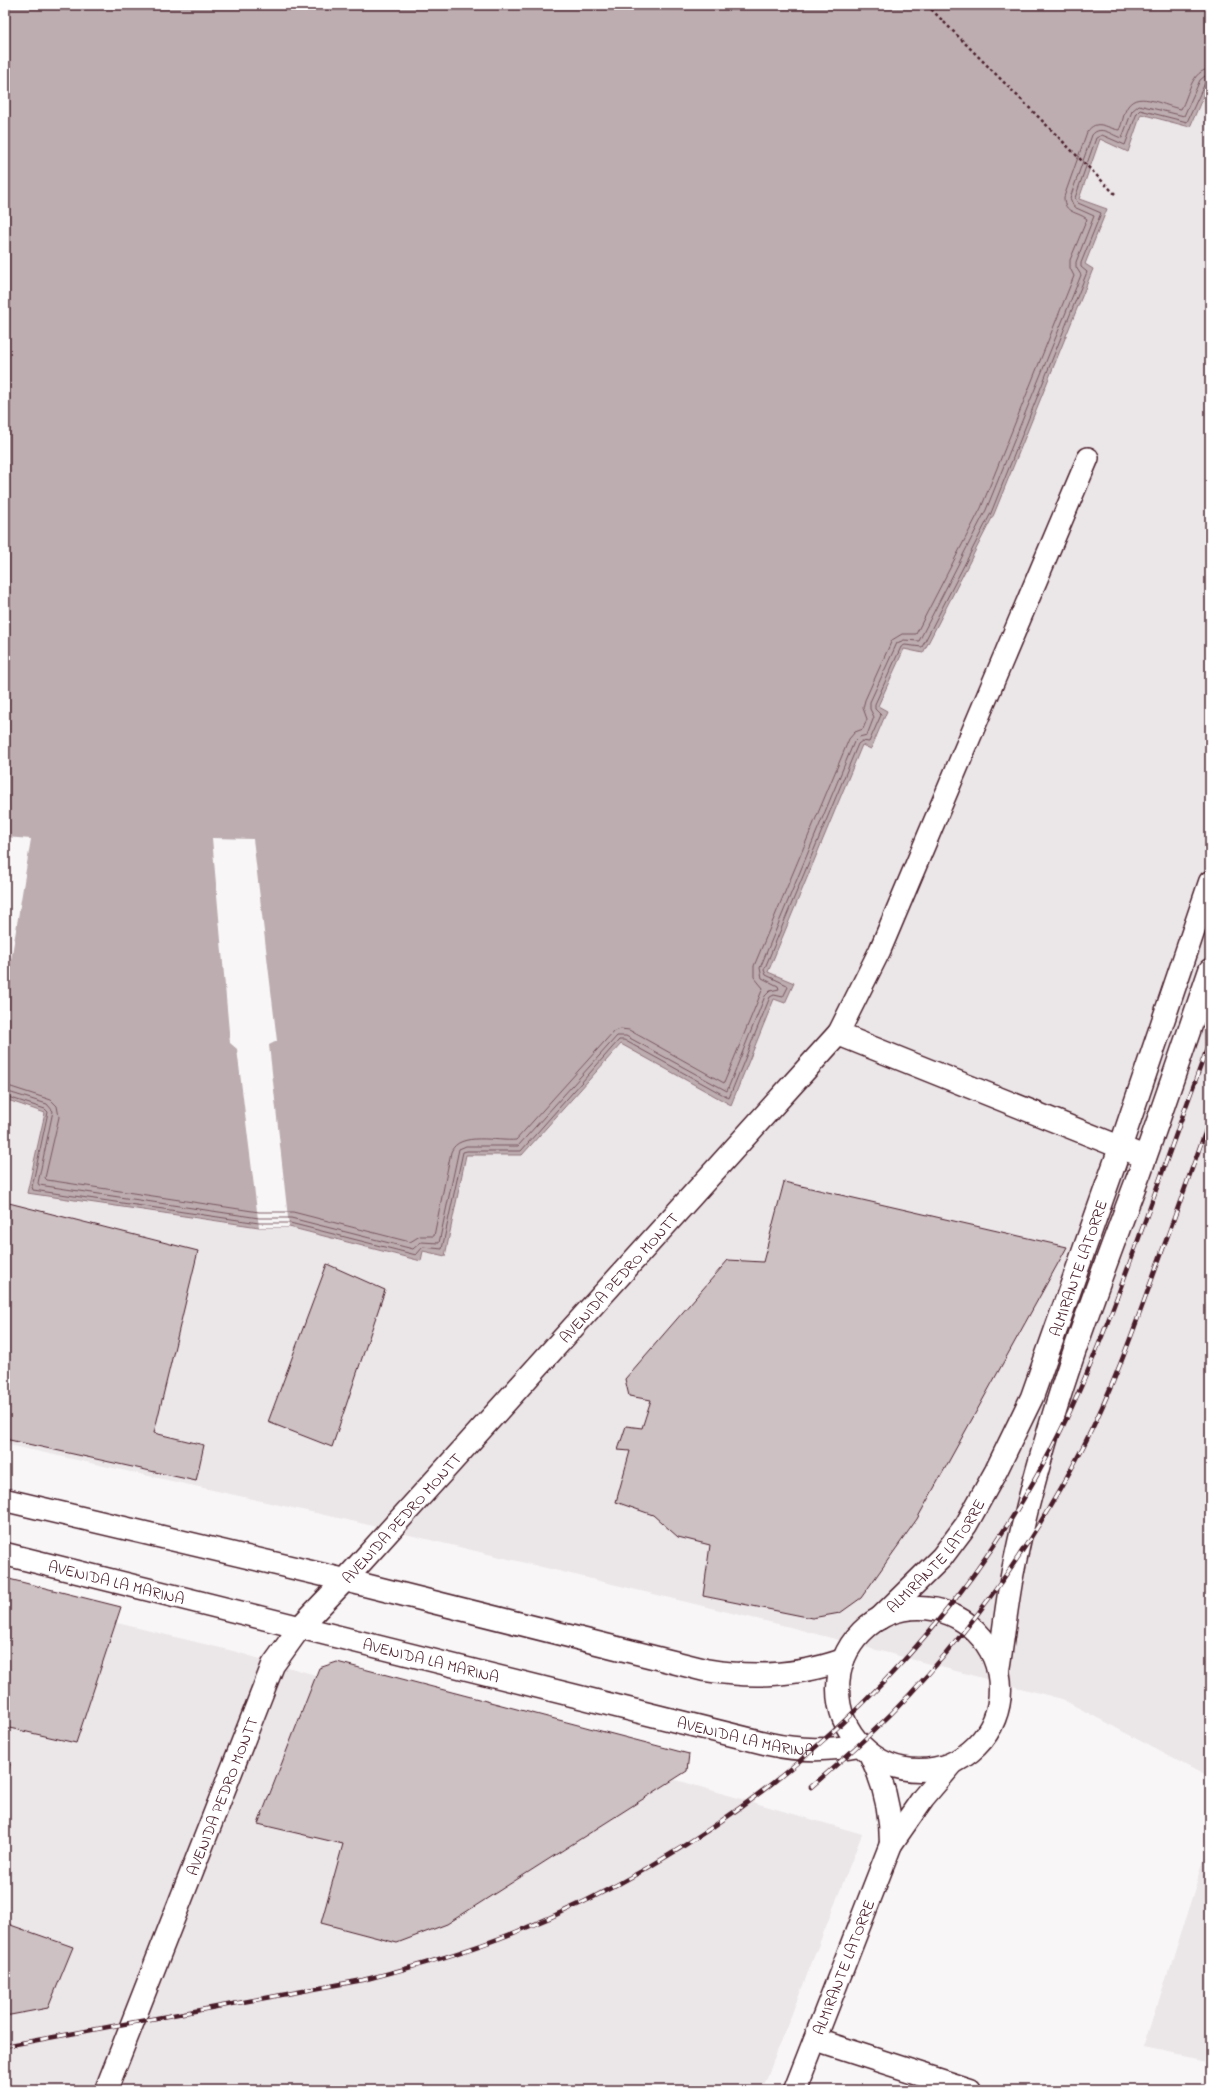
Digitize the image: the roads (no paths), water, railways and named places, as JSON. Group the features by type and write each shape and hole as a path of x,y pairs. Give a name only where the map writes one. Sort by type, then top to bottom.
{"street":[{"name":"ALMIRANTE LATORRE","path":"891,1844 891,1820 887,1796 880,1775 865,1750 847,1729 839,1708 837,1692 838,1675 849,1647 858,1636 880,1618 942,1557 966,1525 996,1471 1032,1397 1120,1148 1210,882"},
{"name":"ALMIRANTE LATORRE","path":"998,1670 1015,1562 1037,1476 1078,1338 1145,1157 1210,970"},
{"path":"838,1034 1145,1157"},
{"name":"AVENIDA PEDRO MONTT","path":"106,2090 274,1665 302,1626 838,1034"},
{"path":"5,1500 345,1580 725,1674 745,1675 790,1673 825,1666 843,1660"},
{"name":"AVENIDA LA MARINA","path":"5,1554 302,1626 790,1748 865,1750"},
{"name":"ALMIRANTE LATORRE","path":"865,1750 890,1766 910,1770 932,1770 952,1764 968,1754 982,1741 992,1725 998,1707 1000,1689 998,1670 991,1651 979,1635 954,1616 935,1610 912,1608 901,1610 880,1618"},
{"name":"ALMIRANTE LATORRE","path":"795,2090 891,1844 923,1798 952,1764"},
{"path":"815,2040 970,2090"}],"lane":[{"path":"838,1034 880,950 1088,458"}],"water":[{"path":"5,5 1210,5 1210,80 1190,127 1141,114 1128,152 1100,139 1079,199 1107,209 1085,264 1093,269 994,514 923,653 904,649 878,706 887,711 871,749 862,745 768,972 794,983 785,1003 774,999 731,1105 621,1044 522,1155 466,1155 445,1256 423,1251 421,1261 289,1227 259,1227 27,1193 45,1113 5,1099"}],"railway":[{"path":"5,2046 363,1980 459,1953 516,1932 602,1892 685,1845 762,1791 835,1730 901,1663 962,1590 1015,1513 1061,1430 1092,1361 1111,1314 1210,1041"},
{"path":"811,1787 893,1712 948,1651 999,1585 1044,1517 1084,1445 1121,1363 1210,1119"}]}
